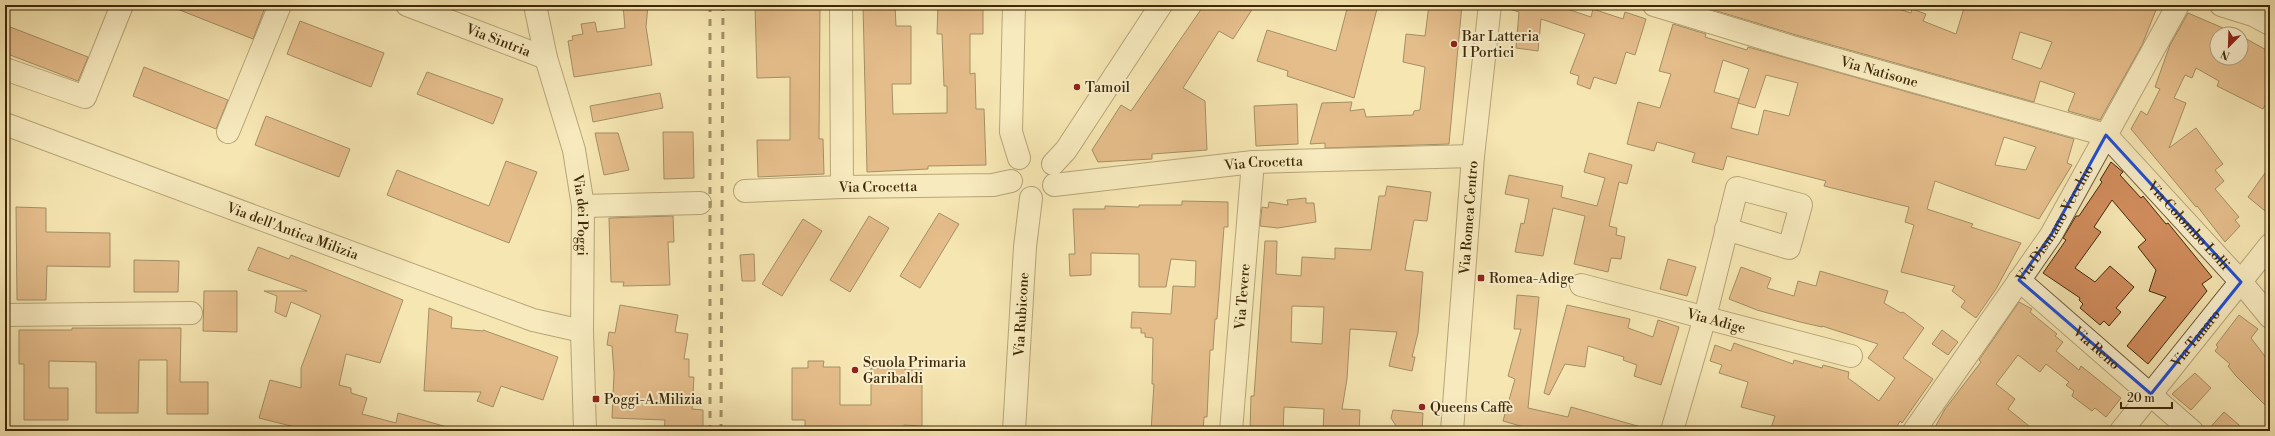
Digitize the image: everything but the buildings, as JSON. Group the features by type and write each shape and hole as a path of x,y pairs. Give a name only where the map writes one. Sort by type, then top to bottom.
{"street":[{"path":"5,69 85,97 122,5"},
{"path":"228,132 280,5"},
{"name":"Via Sintria","path":"407,5 546,58"},
{"name":"Via dei Poggi","path":"535,5 546,58 574,150 583,206 582,331 585,431"},
{"path":"841,5 842,187"},
{"path":"1014,5 1011,132 1019,158"},
{"path":"1054,174 1041,154 1034,153 1019,158 1012,168 1011,181 1018,193 1031,198 1045,195 1066,150 1161,5"},
{"name":"Via Romea Centro","path":"1452,431 1473,156 1490,5"},
{"name":"Via Natisone","path":"1654,5 1792,47 2106,135"},
{"name":"Via Dismano Vecchio","path":"1914,431 2051,235 2178,5"},
{"path":"2221,5 2253,15 2270,24"},
{"name":"Via dell'Antica Milizia","path":"5,124 533,320 582,331"},
{"name":"Via Colombo Lolli","path":"2106,135 2241,282 2270,318"},
{"name":"Via Crocetta","path":"1054,174 1253,162 1473,156"},
{"name":"Via Tevere","path":"1231,431 1253,162"},
{"name":"Via Crocetta","path":"745,191 842,187 993,185 1011,181"},
{"name":"Via Rubicone","path":"1014,431 1025,246 1031,198"},
{"path":"583,206 700,203"},
{"path":"1672,431 1705,317 1719,253 1726,229"},
{"name":"Via Tanaro","path":"2122,431 2270,245"},
{"name":"Via Reno","path":"2019,280 2192,431"},
{"name":"Via Adige","path":"1582,285 1851,356"},
{"path":"5,314 191,313"}],"highlighted area":[{"path":"2106,135 2241,282 2151,394 2019,280 2051,235"}],"railway":[{"path":"710,5 710,431"},
{"path":"721,431 723,5"}],"place":[{"name":"Bar Latteria I Portici","path":"1454,44"},
{"name":"Tamoil","path":"1077,87"},
{"name":"Romea-Adige","path":"1481,278"},
{"name":"Scuola Primaria Garibaldi","path":"855,370"},
{"name":"Poggi-A.Milizia","path":"596,399"},
{"name":"Queens Caffè","path":"1422,407"}]}
